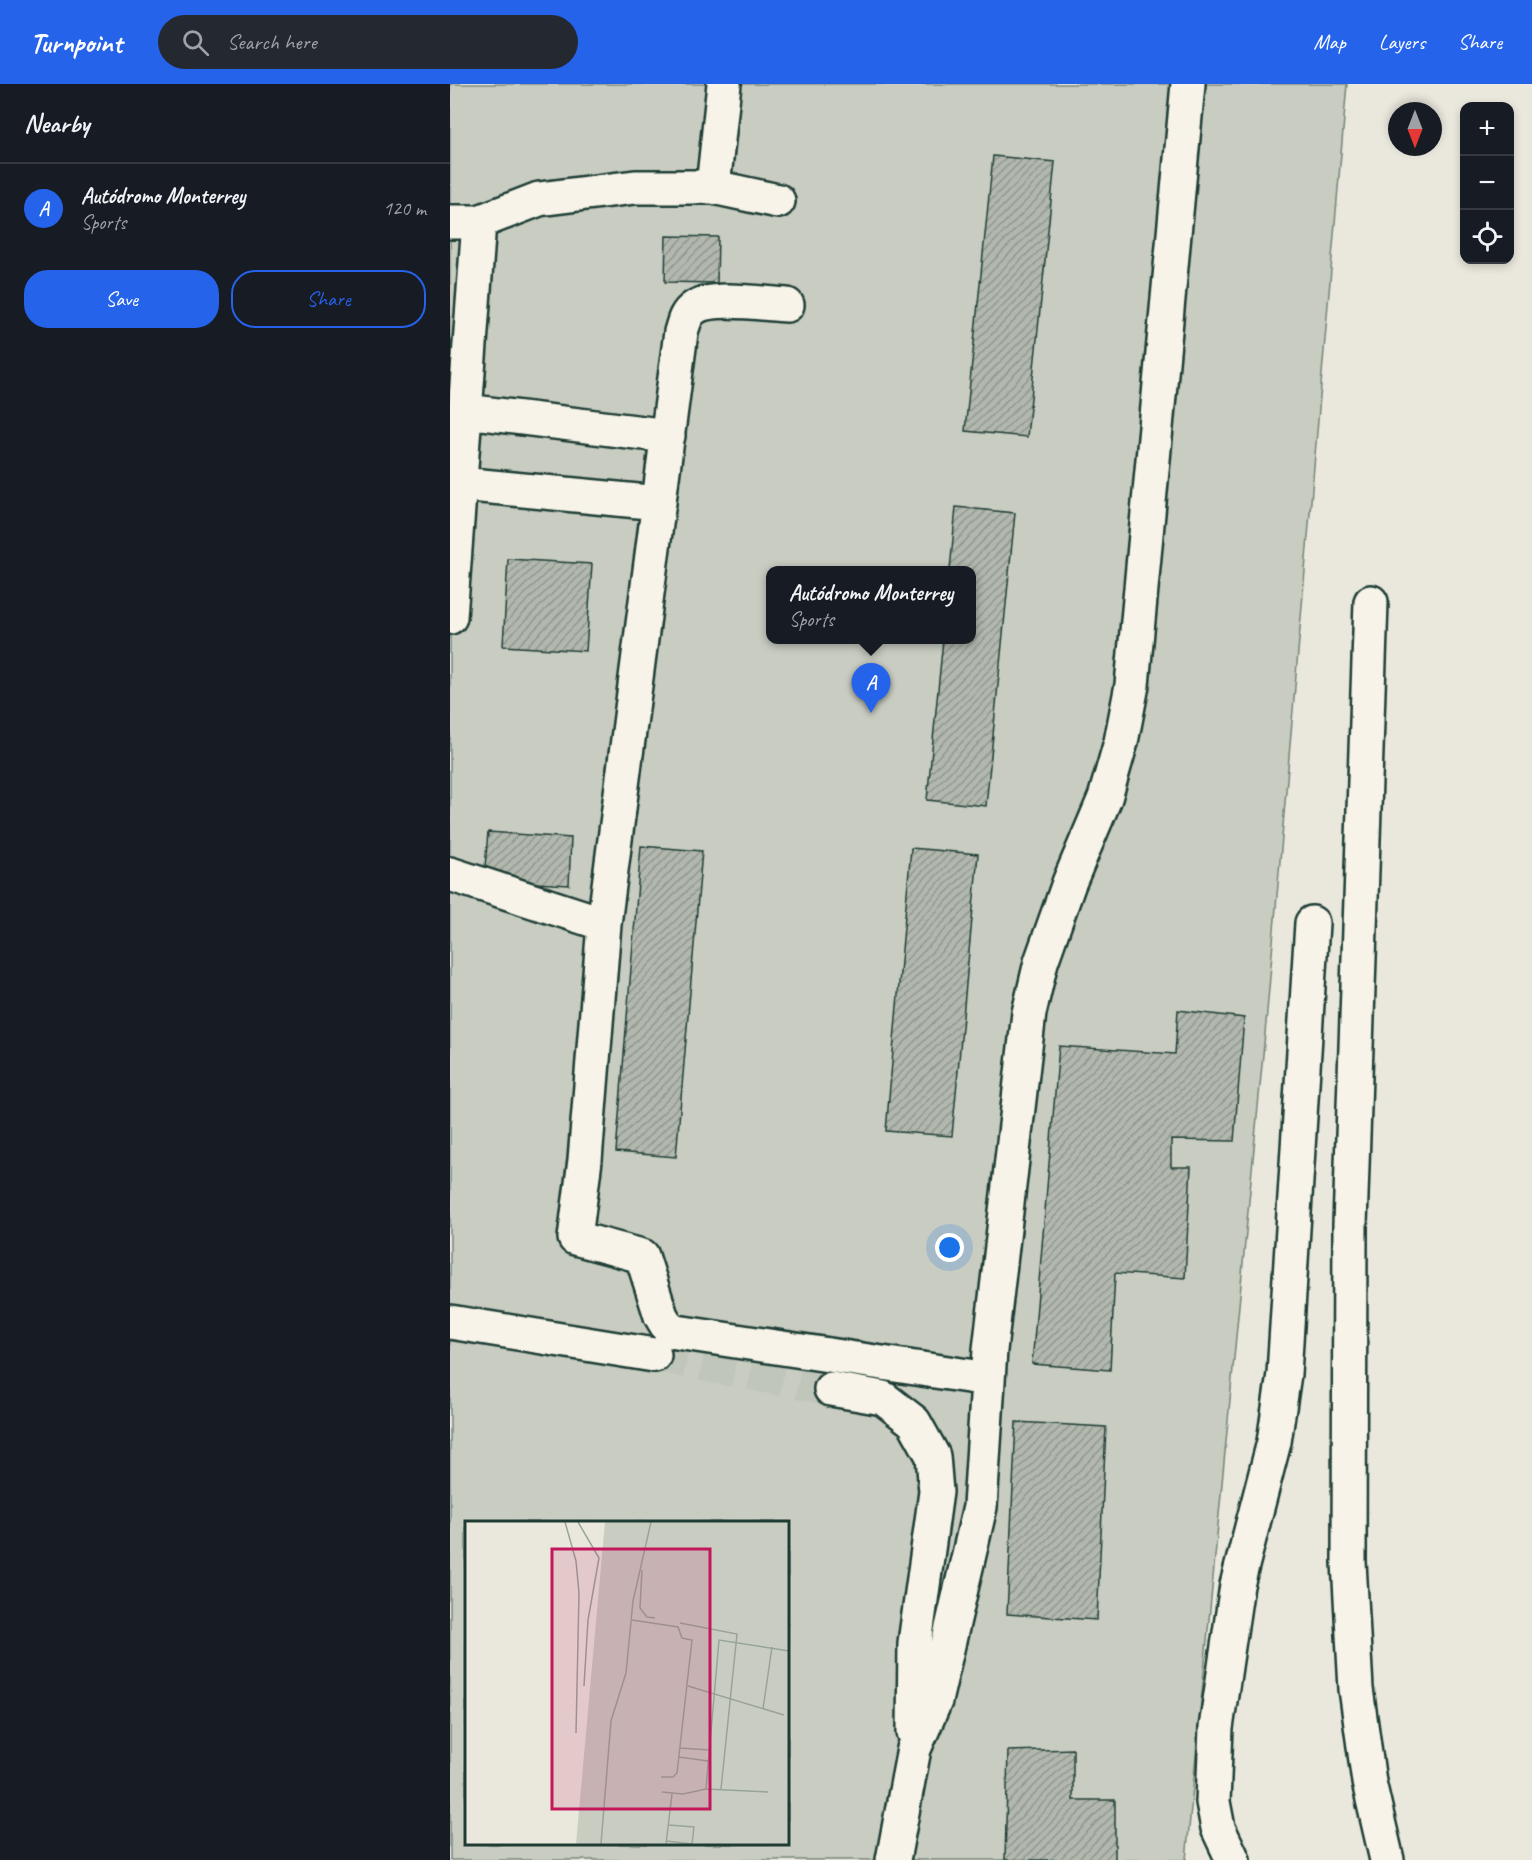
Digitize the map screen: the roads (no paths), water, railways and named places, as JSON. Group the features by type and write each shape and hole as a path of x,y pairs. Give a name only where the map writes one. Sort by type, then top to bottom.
{"lane":[{"path":"713,187 724,84"},
{"path":"914,1749 935,1701 980,1507 988,1379 1029,1013 1041,962 1069,884 1105,798 1121,742 1132,685 1188,84"},
{"path":"450,617 466,411 464,222 539,199 635,187 713,187 778,201"},
{"path":"786,306 704,303 694,308 686,316 681,332 604,924 585,1160 575,1238 642,1256 661,1316 670,1331 988,1379"},
{"path":"466,411 668,436"},
{"path":"460,484 659,503"},
{"path":"1371,602 1350,1225 1349,1562 1356,1689 1369,1782 1388,1860"},
{"path":"450,874 604,924"},
{"path":"1233,1860 1218,1828 1212,1802 1216,1728 1237,1585 1274,1442 1284,1374 1312,923"},
{"path":"450,1322 654,1355"},
{"path":"831,1389 884,1398 914,1422 933,1456 936,1492 915,1643 914,1749 893,1860"}],"tunnel":[{"path":"654,1355 831,1389"}],"place":[{"name":"Autódromo Monterrey","path":"871,713"}]}
